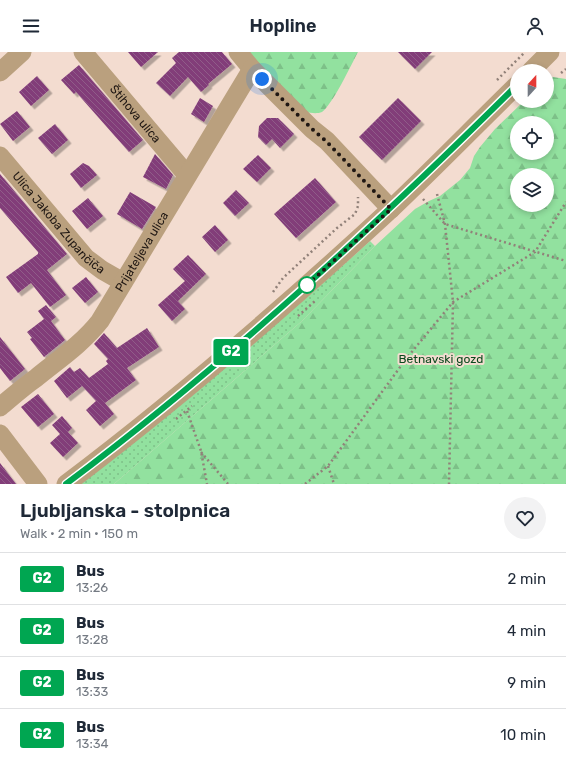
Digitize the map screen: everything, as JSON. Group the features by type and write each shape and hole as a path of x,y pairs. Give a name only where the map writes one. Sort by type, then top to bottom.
{"street":[{"path":"0,72 22,52"},
{"name":"Štihova ulica","path":"82,52 187,175"},
{"path":"238,52 252,69 327,142 391,209"},
{"path":"538,64 550,52"},
{"name":"Prijateljeva ulica","path":"0,407 61,359 92,330 123,282 252,69"},
{"path":"66,484 126,439 200,379 328,266 391,209 510,92"},
{"name":"Ulica Jakoba Zupančiča","path":"0,156 86,258 102,270 123,282"},
{"path":"0,434 38,484"}],"path":[{"path":"561,74 566,69"},
{"path":"270,298 282,278 337,228 355,214 358,206 356,193"},
{"path":"437,194 445,224 452,302 449,484"},
{"path":"423,199 445,224 566,261"},
{"path":"305,484 328,466 406,359 452,302 535,252 566,202"},
{"path":"187,411 201,452 207,484"},
{"path":"201,452 228,484"},
{"path":"328,466 334,484"}],"green space":[{"path":"246,52 358,52 342,84 331,101 322,112 316,113 306,112"},
{"name":"Betnavski gozd","path":"554,77 566,79 566,484 114,484 302,321 375,246 415,209 440,196 460,180 470,168 474,156 480,147 495,129 517,108 554,108"},
{"path":"370,241 375,246 302,321 114,484 78,484 190,395 299,304"},
{"path":"194,475 203,484 156,484"}],"building":[{"path":"128,52 158,52 141,67"},
{"path":"179,52 222,52 232,64 208,84 209,85 201,92 188,77 170,96 156,83 176,63 172,58"},
{"path":"398,52 432,52 415,69"},
{"path":"79,65 143,140 129,152 76,92 74,94 61,80"},
{"path":"37,76 49,90 31,106 19,92"},
{"path":"200,98 213,106 204,122 191,114"},
{"path":"398,98 421,121 382,160 359,137"},
{"path":"17,111 30,127 13,141 0,124"},
{"path":"267,118 278,118 294,134 280,148 272,139 266,145 258,137 259,126"},
{"path":"55,124 68,140 52,154 38,138"},
{"path":"155,154 173,175 166,189 143,177"},
{"path":"258,155 271,168 257,182 243,169"},
{"path":"83,163 89,166 97,175 81,188 70,174"},
{"path":"0,174 67,254 47,270 66,295 50,307 31,283 18,293 6,277 38,254 38,252 0,208"},
{"path":"315,178 336,202 296,238 274,214"},
{"path":"236,190 249,203 235,216 223,203"},
{"path":"130,192 156,207 142,229 117,214"},
{"path":"88,198 103,216 87,229 72,211"},
{"path":"215,225 228,240 215,252 202,237"},
{"path":"188,255 206,274 178,301 185,309 172,321 158,305 185,281 173,269"},
{"path":"86,277 98,292 85,303 72,288"},
{"path":"46,305 56,317 51,321 65,340 44,357 30,339 32,338 27,332 44,319 38,311"},
{"path":"147,328 159,347 127,368 136,380 105,403 114,414 100,426 86,410 96,401 82,386 67,398 54,381 70,367 74,372 80,368 89,378 108,364 106,361 108,359 94,344 104,333 117,348"},
{"path":"0,337 25,369 10,381 0,368"},
{"path":"38,394 54,414 38,427 21,407"},
{"path":"62,416 72,428 68,432 78,443 63,457 50,443 60,434 52,425"},
{"path":"0,463 16,484 0,484"}],"bus line":[{"name":"G2","path":"66,484 126,439 250,336 391,209 510,92"}],"route":[{"path":"262,79 327,142 391,209 306,286 307,285"}]}
